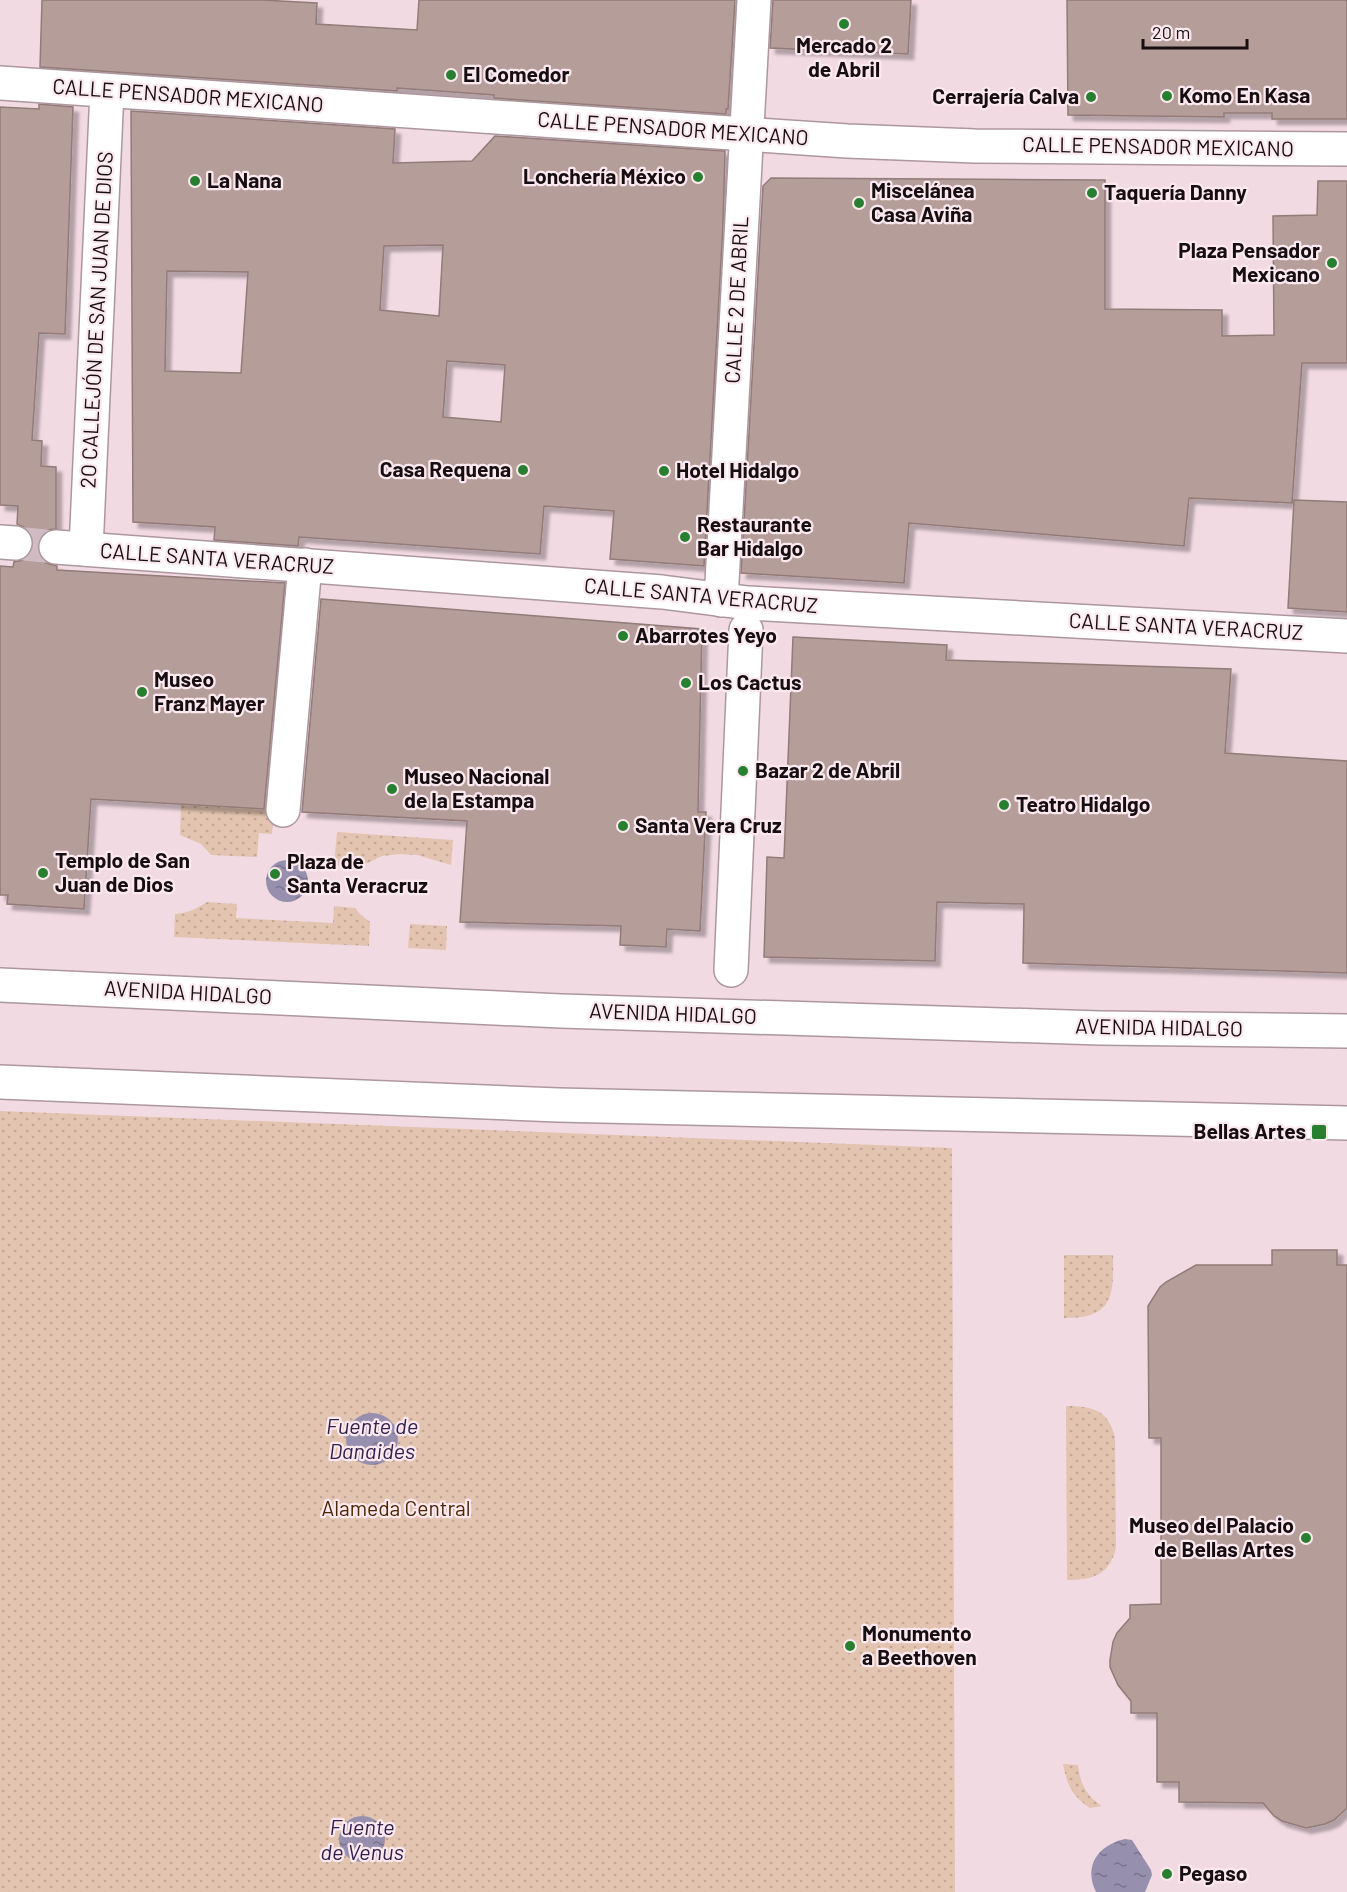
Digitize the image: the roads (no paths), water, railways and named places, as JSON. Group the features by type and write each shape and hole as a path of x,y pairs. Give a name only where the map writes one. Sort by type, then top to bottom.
{"street":[{"name":"CALLE 2 DE ABRIL","path":"721,600 754,0"},
{"name":"CALLE PENSADOR MEXICANO","path":"0,83 847,141 975,146 1347,150"},
{"name":"2O CALLEJÓN DE SAN JUAN DE DIOS","path":"71,548 107,91"},
{"name":"CALLE SANTA VERACRUZ","path":"71,548 662,592 780,605 1347,636"},
{"path":"283,810 305,565"},
{"path":"731,970 746,630"},
{"name":"AVENIDA HIDALGO","path":"0,985 573,1011 1088,1028 1347,1031"},
{"path":"0,1082 558,1105 1347,1124"}],"water":[{"path":"287,860 295,861 302,866 307,873 307,889 302,896 295,901 287,902 279,901 272,896 267,889 266,881 267,873 272,866 279,861"},
{"name":"Fuente de Danaides","path":"367,1413 377,1413 386,1417 394,1425 398,1439 394,1453 386,1461 377,1465 367,1465 358,1461 350,1453 346,1444 346,1434 350,1425 358,1417"},
{"name":"Fuente de Venus","path":"362,1816 371,1817 379,1822 384,1830 384,1848 379,1856 371,1861 362,1862 353,1861 345,1856 340,1848 339,1839 340,1830 345,1822 353,1817"},
{"path":"1125,1839 1132,1840 1151,1870 1152,1875 1145,1892 1096,1892 1092,1883 1092,1865 1107,1846"}],"tunnel":[{"path":"15,543 56,547"}],"place":[{"name":"Mercado 2 de Abril","path":"844,24"},
{"name":"El Comedor","path":"451,75"},
{"name":"Komo En Kasa","path":"1167,96"},
{"name":"Cerrajería Calva","path":"1091,97"},
{"name":"Lonchería México","path":"698,177"},
{"name":"La Nana","path":"195,181"},
{"name":"Taquería Danny","path":"1092,193"},
{"name":"Miscelánea Casa Aviña","path":"859,203"},
{"name":"Plaza Pensador Mexicano","path":"1332,263"},
{"name":"Casa Requena","path":"523,470"},
{"name":"Hotel Hidalgo","path":"664,471"},
{"name":"Restaurante Bar Hidalgo","path":"685,537"},
{"name":"Abarrotes Yeyo","path":"623,636"},
{"name":"Los Cactus","path":"686,683"},
{"name":"Museo Franz Mayer","path":"142,692"},
{"name":"Bazar 2 de Abril","path":"743,771"},
{"name":"Museo Nacional de la Estampa","path":"392,789"},
{"name":"Teatro Hidalgo","path":"1004,805"},
{"name":"Santa Vera Cruz","path":"623,826"},
{"name":"Templo de San Juan de Dios","path":"43,873"},
{"name":"Plaza de Santa Veracruz","path":"275,874"},
{"name":"Bellas Artes","path":"1319,1132"},
{"name":"Museo del Palacio de Bellas Artes","path":"1306,1538"},
{"name":"Monumento a Beethoven","path":"850,1646"},
{"name":"Pegaso","path":"1167,1874"}],"park label":[{"name":"Alameda Central","path":"396,1509"}]}
